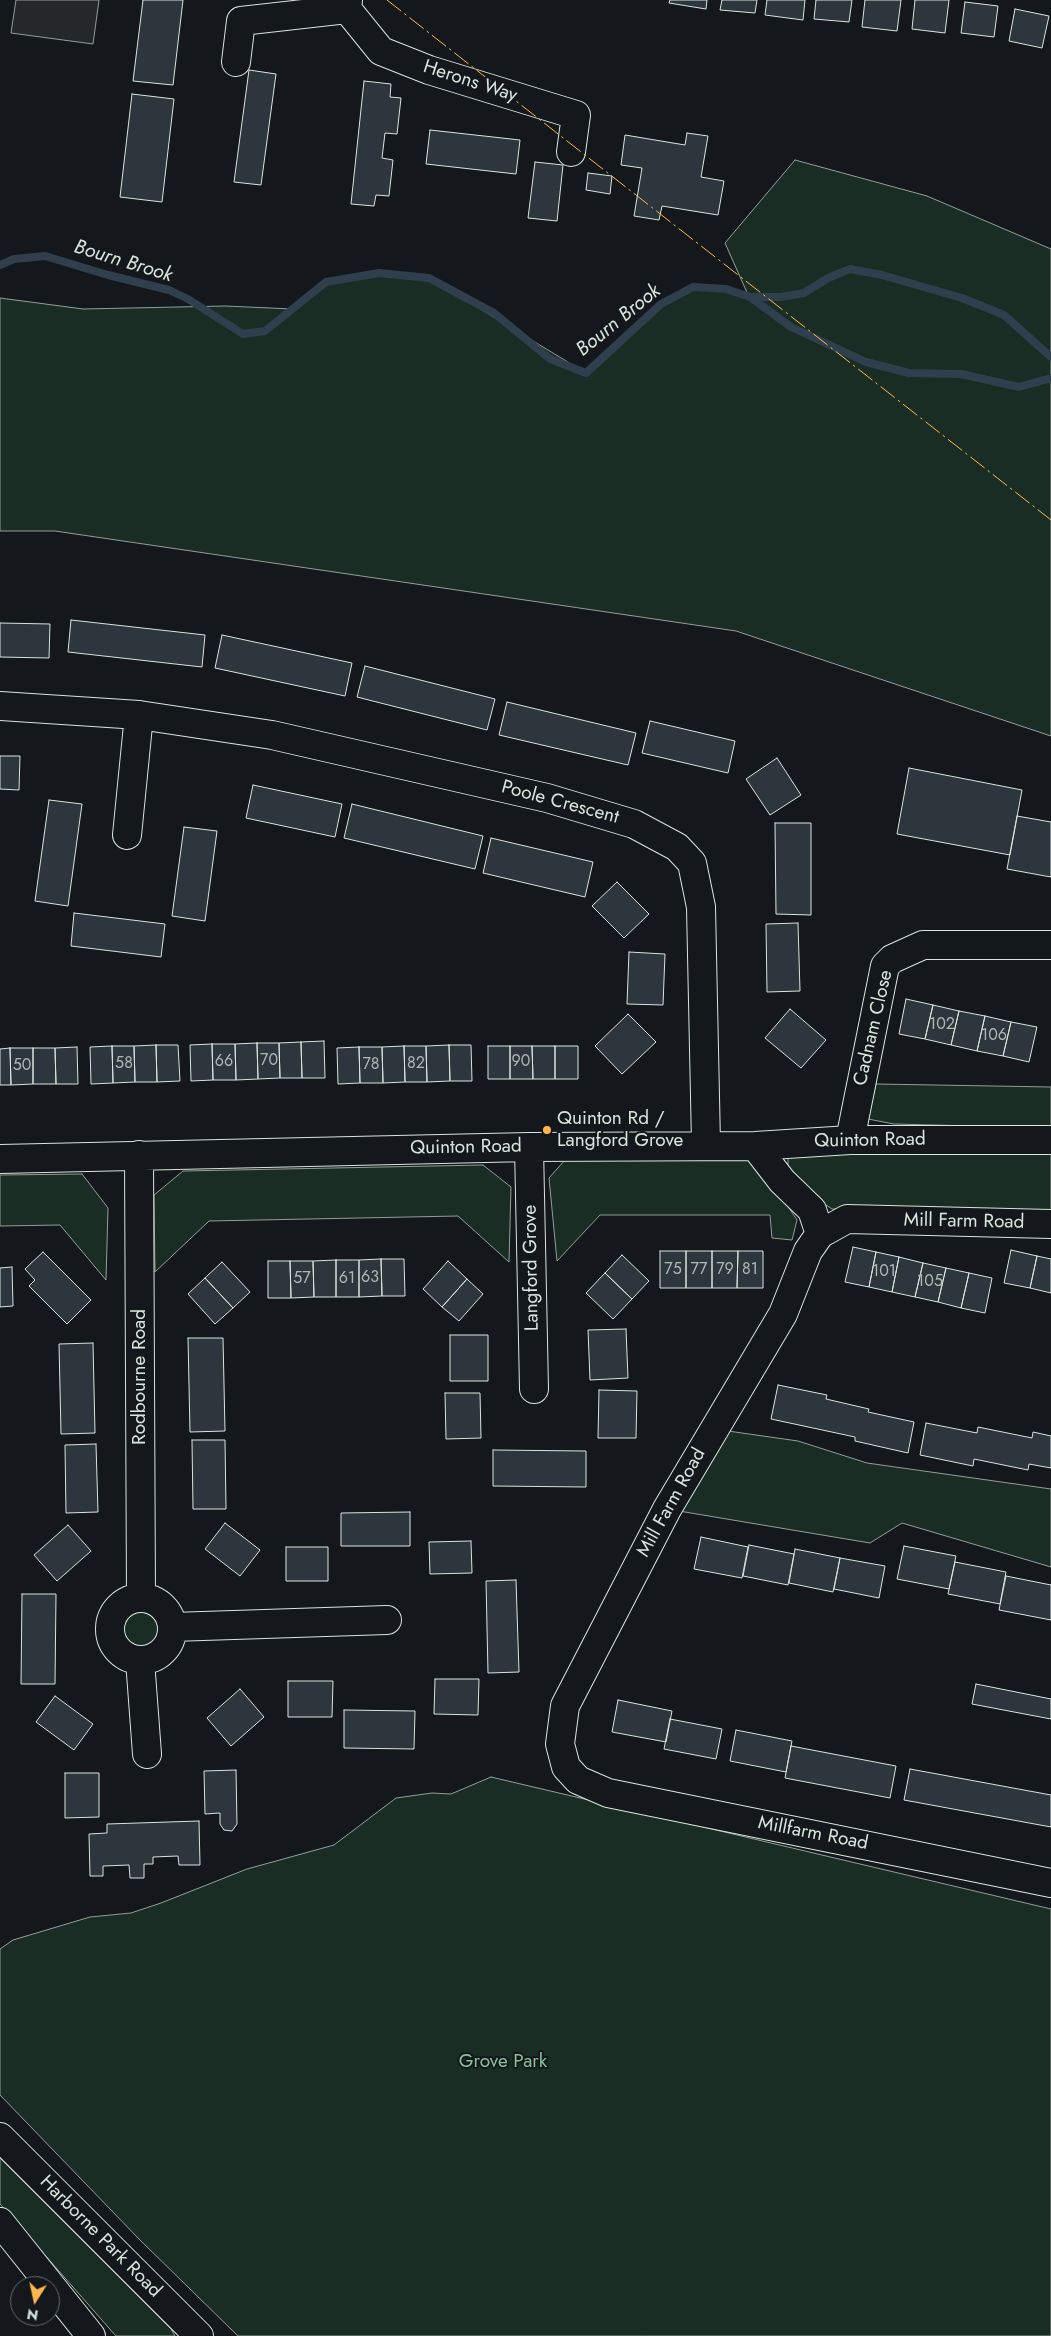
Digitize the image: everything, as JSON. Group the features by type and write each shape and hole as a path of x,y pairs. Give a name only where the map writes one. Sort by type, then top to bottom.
{"street":[{"name":"Herons Way","path":"236,62 241,20 347,4 381,51 429,70 576,115 571,152"},
{"name":"Poole Crescent","path":"0,706 139,715 272,735 547,798 634,824 676,848 692,863 701,907 706,1144"},
{"path":"127,835 139,715"},
{"name":"Cadnam Close","path":"850,1140 885,966 892,959 923,945 1051,944"},
{"name":"Quinton Road","path":"0,1159 529,1147 706,1144 754,1146 850,1140 1051,1140"},
{"path":"754,1146 782,1181 812,1210 820,1234"},
{"name":"Langford Grove","path":"529,1147 534,1390"},
{"name":"Rodbourne Road","path":"139,1156 141,1598"},
{"name":"Mill Farm Road","path":"578,1780 566,1767 560,1744 565,1706 667,1509 783,1314 808,1250 820,1234 847,1219 1051,1224"},
{"path":"141,1598 159,1604 170,1618 172,1628 171,1638 159,1654 140,1660 124,1654 113,1641 110,1632 114,1615 118,1608 133,1599 141,1598"},
{"path":"172,1628 387,1620"},
{"path":"140,1660 147,1754"},
{"name":"Millfarm Road","path":"578,1780 608,1793 1051,1883"},
{"name":"Harborne Park Road","path":"0,2137 199,2336"},
{"path":"0,2222 91,2336"}],"green space":[{"path":"795,160 927,196 1051,249 1051,736 736,631 55,531 0,531 0,298 83,309 225,306 293,309 326,282 379,273 429,278 586,373 661,304 693,287 726,289 749,297 725,243"},
{"path":"876,1084 1051,1087 1051,1128 894,1124 868,1119"},
{"path":"991,1150 1051,1153 1051,1214 832,1209 817,1199 789,1172 788,1165 788,1155"},
{"path":"749,1158 781,1196 797,1220 792,1240 772,1238 770,1215 600,1215 557,1261 549,1178 565,1160"},
{"path":"483,1165 511,1187 509,1262 458,1216 209,1221 155,1272 154,1195 183,1171"},
{"path":"82,1174 108,1208 106,1280 60,1225 0,1226 0,1175"},
{"path":"714,1429 798,1441 867,1463 1051,1489 1051,1567 902,1523 870,1543 667,1509"},
{"path":"140,1612 153,1618 159,1631 153,1644 140,1650 127,1644 121,1631 127,1618"},
{"name":"Grove Park","path":"491,1777 1051,1909 1051,2336 238,2336 139,2239 0,2095 0,1949 13,1940 90,1917 131,1913 247,1869 334,1845 396,1798 432,1793 451,1794"},
{"path":"0,2158 171,2329 175,2336 116,2336 0,2204"}],"shaded area":[{"path":"16,0 99,0 93,44 11,33"}],"building":[{"path":"143,0 183,0 173,85 133,81"},
{"path":"670,0 707,0 706,9 669,3"},
{"path":"722,0 757,0 755,13 720,10"},
{"path":"767,0 805,0 803,20 765,15"},
{"path":"816,0 852,0 849,22 814,19"},
{"path":"865,0 901,0 897,31 862,27"},
{"path":"915,0 949,0 945,33 912,29"},
{"path":"965,2 998,6 994,37 961,33"},
{"path":"1015,9 1049,16 1042,48 1009,41"},
{"path":"249,70 276,74 261,185 234,182"},
{"path":"364,81 391,84 390,97 401,98 397,134 385,133 382,158 393,160 389,196 376,195 374,206 351,204"},
{"path":"132,94 174,99 162,202 120,197"},
{"path":"430,130 520,140 516,174 426,164"},
{"path":"687,133 708,136 701,177 724,181 718,215 662,206 659,220 634,216 642,168 621,165 625,135 685,145"},
{"path":"535,162 563,165 557,221 528,218"},
{"path":"588,173 612,176 610,194 586,190"},
{"path":"71,620 205,635 202,667 68,652"},
{"path":"0,623 50,624 49,658 0,657"},
{"path":"222,635 352,663 345,696 215,668"},
{"path":"365,666 495,699 487,730 357,697"},
{"path":"507,702 636,733 628,765 499,735"},
{"path":"650,721 735,741 728,773 642,753"},
{"path":"0,756 20,756 19,790 0,789"},
{"path":"777,758 801,795 770,815 746,779"},
{"path":"909,768 1022,790 1010,855 897,834"},
{"path":"253,785 342,804 335,837 246,818"},
{"path":"49,800 82,804 68,906 35,901"},
{"path":"352,804 483,836 475,869 344,838"},
{"path":"1017,816 1051,822 1051,877 1007,869"},
{"path":"775,823 811,823 811,915 776,914"},
{"path":"184,827 217,831 205,921 172,916"},
{"path":"491,838 593,862 585,897 483,873"},
{"path":"617,882 649,914 624,938 592,906"},
{"path":"74,913 165,924 161,957 71,946"},
{"path":"798,923 800,991 767,992 766,924"},
{"path":"629,952 665,954 663,1005 627,1004"},
{"path":"906,999 933,1005 925,1039 899,1034"},
{"path":"933,1005 959,1011 951,1045 925,1039"},
{"path":"790,1009 826,1040 801,1068 765,1038"},
{"path":"959,1011 985,1016 977,1051 951,1045"},
{"path":"628,1014 656,1042 622,1074 595,1046"},
{"path":"985,1016 1011,1022 1003,1056 977,1051"},
{"path":"1011,1022 1037,1027 1029,1062 1003,1056"},
{"path":"324,1041 325,1078 302,1078 301,1042"},
{"path":"301,1042 302,1078 280,1078 279,1043"},
{"path":"257,1043 258,1079 236,1080 235,1044"},
{"path":"257,1043 279,1043 280,1078 258,1079"},
{"path":"212,1044 213,1080 191,1081 190,1045"},
{"path":"212,1044 235,1044 236,1080 213,1080"},
{"path":"156,1045 157,1082 135,1082 134,1046"},
{"path":"156,1045 178,1045 180,1081 157,1082"},
{"path":"449,1045 450,1081 427,1082 426,1046"},
{"path":"449,1045 471,1045 472,1081 450,1081"},
{"path":"112,1046 113,1083 91,1084 90,1047"},
{"path":"112,1046 134,1046 135,1082 113,1083"},
{"path":"404,1046 405,1082 383,1083 382,1047"},
{"path":"404,1046 426,1046 427,1082 405,1082"},
{"path":"488,1046 510,1046 510,1079 488,1079"},
{"path":"510,1046 532,1046 533,1079 510,1079"},
{"path":"532,1046 555,1046 555,1079 533,1079"},
{"path":"555,1046 578,1046 578,1079 555,1079"},
{"path":"77,1047 78,1084 56,1084 55,1048"},
{"path":"359,1047 360,1083 338,1084 337,1048"},
{"path":"359,1047 382,1047 383,1083 360,1083"},
{"path":"10,1048 11,1085 0,1085 0,1049"},
{"path":"10,1048 33,1048 33,1084 11,1085"},
{"path":"33,1048 55,1048 56,1084 33,1084"},
{"path":"853,1247 876,1252 869,1287 845,1282"},
{"path":"1011,1250 1037,1256 1030,1288 1004,1283"},
{"path":"660,1251 686,1251 686,1288 660,1288"},
{"path":"686,1251 712,1251 712,1288 686,1288"},
{"path":"712,1251 738,1251 737,1288 712,1288"},
{"path":"738,1251 763,1251 763,1288 737,1288"},
{"path":"43,1252 91,1300 67,1324 29,1286 35,1280 25,1269"},
{"path":"876,1252 899,1257 892,1292 869,1287"},
{"path":"622,1255 649,1281 632,1299 605,1273"},
{"path":"1037,1256 1051,1259 1051,1293 1030,1288"},
{"path":"899,1257 923,1263 915,1297 892,1292"},
{"path":"381,1259 382,1296 359,1297 359,1260"},
{"path":"381,1259 404,1259 405,1296 382,1296"},
{"path":"336,1260 336,1297 314,1297 313,1261"},
{"path":"336,1260 359,1260 359,1297 336,1297"},
{"path":"268,1261 290,1261 291,1298 268,1298"},
{"path":"290,1261 313,1261 314,1297 291,1298"},
{"path":"448,1261 467,1279 442,1307 423,1289"},
{"path":"222,1262 250,1292 233,1308 205,1278"},
{"path":"923,1263 946,1268 938,1302 915,1297"},
{"path":"12,1267 13,1306 0,1307 0,1268"},
{"path":"946,1268 969,1273 961,1308 938,1302"},
{"path":"605,1273 632,1299 613,1319 586,1293"},
{"path":"969,1273 992,1278 985,1313 961,1308"},
{"path":"205,1278 233,1308 215,1324 188,1294"},
{"path":"467,1279 483,1294 459,1321 442,1307"},
{"path":"626,1329 628,1378 590,1380 588,1330"},
{"path":"450,1335 488,1335 488,1381 450,1381"},
{"path":"188,1338 223,1338 225,1431 190,1432"},
{"path":"93,1343 95,1433 61,1434 59,1344"},
{"path":"778,1385 827,1395 826,1399 869,1409 868,1412 914,1422 908,1453 855,1441 855,1437 771,1419"},
{"path":"599,1390 637,1391 636,1438 598,1438"},
{"path":"445,1393 480,1393 481,1438 446,1439"},
{"path":"926,1423 977,1433 978,1427 1032,1438 1033,1432 1051,1436 1051,1468 1029,1464 1028,1470 974,1459 973,1466 920,1455"},
{"path":"192,1440 225,1440 226,1509 193,1509"},
{"path":"96,1444 98,1512 66,1513 65,1445"},
{"path":"493,1450 586,1451 586,1487 493,1486"},
{"path":"410,1512 410,1546 341,1546 341,1513"},
{"path":"225,1523 260,1550 240,1576 205,1549"},
{"path":"68,1525 91,1551 57,1581 34,1555"},
{"path":"701,1537 748,1547 742,1578 694,1569"},
{"path":"471,1541 472,1573 430,1574 429,1542"},
{"path":"749,1545 794,1554 788,1585 743,1576"},
{"path":"904,1546 956,1556 949,1589 897,1579"},
{"path":"286,1547 328,1547 328,1581 286,1581"},
{"path":"795,1549 840,1558 833,1592 789,1583"},
{"path":"840,1558 885,1566 879,1598 834,1589"},
{"path":"955,1562 1006,1572 1000,1604 948,1594"},
{"path":"1006,1576 1051,1585 1051,1620 999,1610"},
{"path":"516,1580 519,1672 488,1673 486,1581"},
{"path":"22,1594 56,1594 55,1684 21,1684"},
{"path":"435,1679 479,1679 478,1715 434,1714"},
{"path":"288,1681 333,1681 332,1717 288,1717"},
{"path":"976,1684 1051,1699 1051,1719 972,1704"},
{"path":"240,1689 264,1717 231,1746 207,1718"},
{"path":"55,1696 93,1724 74,1750 36,1722"},
{"path":"618,1700 672,1711 666,1742 612,1732"},
{"path":"344,1710 415,1711 414,1749 344,1748"},
{"path":"670,1719 722,1729 716,1759 664,1749"},
{"path":"736,1730 792,1741 786,1772 730,1761"},
{"path":"791,1746 896,1766 890,1798 785,1778"},
{"path":"910,1769 1051,1795 1051,1827 904,1800"},
{"path":"236,1770 237,1824 232,1831 224,1830 220,1824 220,1813 205,1814 204,1771"},
{"path":"65,1773 99,1773 99,1817 65,1818"},
{"path":"199,1821 200,1865 179,1865 178,1856 153,1857 153,1864 144,1864 144,1878 130,1878 129,1865 103,1866 103,1876 90,1876 89,1834 107,1833 107,1824"}],"waterway":[{"name":"Bourn Brook","path":"0,265 14,259 45,256 108,275 169,290 188,299 243,334 265,331 326,282 379,273 429,278 494,313 550,359 586,373 661,304 693,287 726,289 750,297 791,327 866,362 909,373 961,374 1019,387 1051,378"},
{"name":"Bourn Brook","path":"750,297 781,297 804,293 828,278 850,269 882,275 962,298 1004,315 1051,357"}],"power":[{"path":"387,0 1051,520"}],"place":[{"name":"Quinton Rd / Langford Grove","path":"547,1130"}]}
